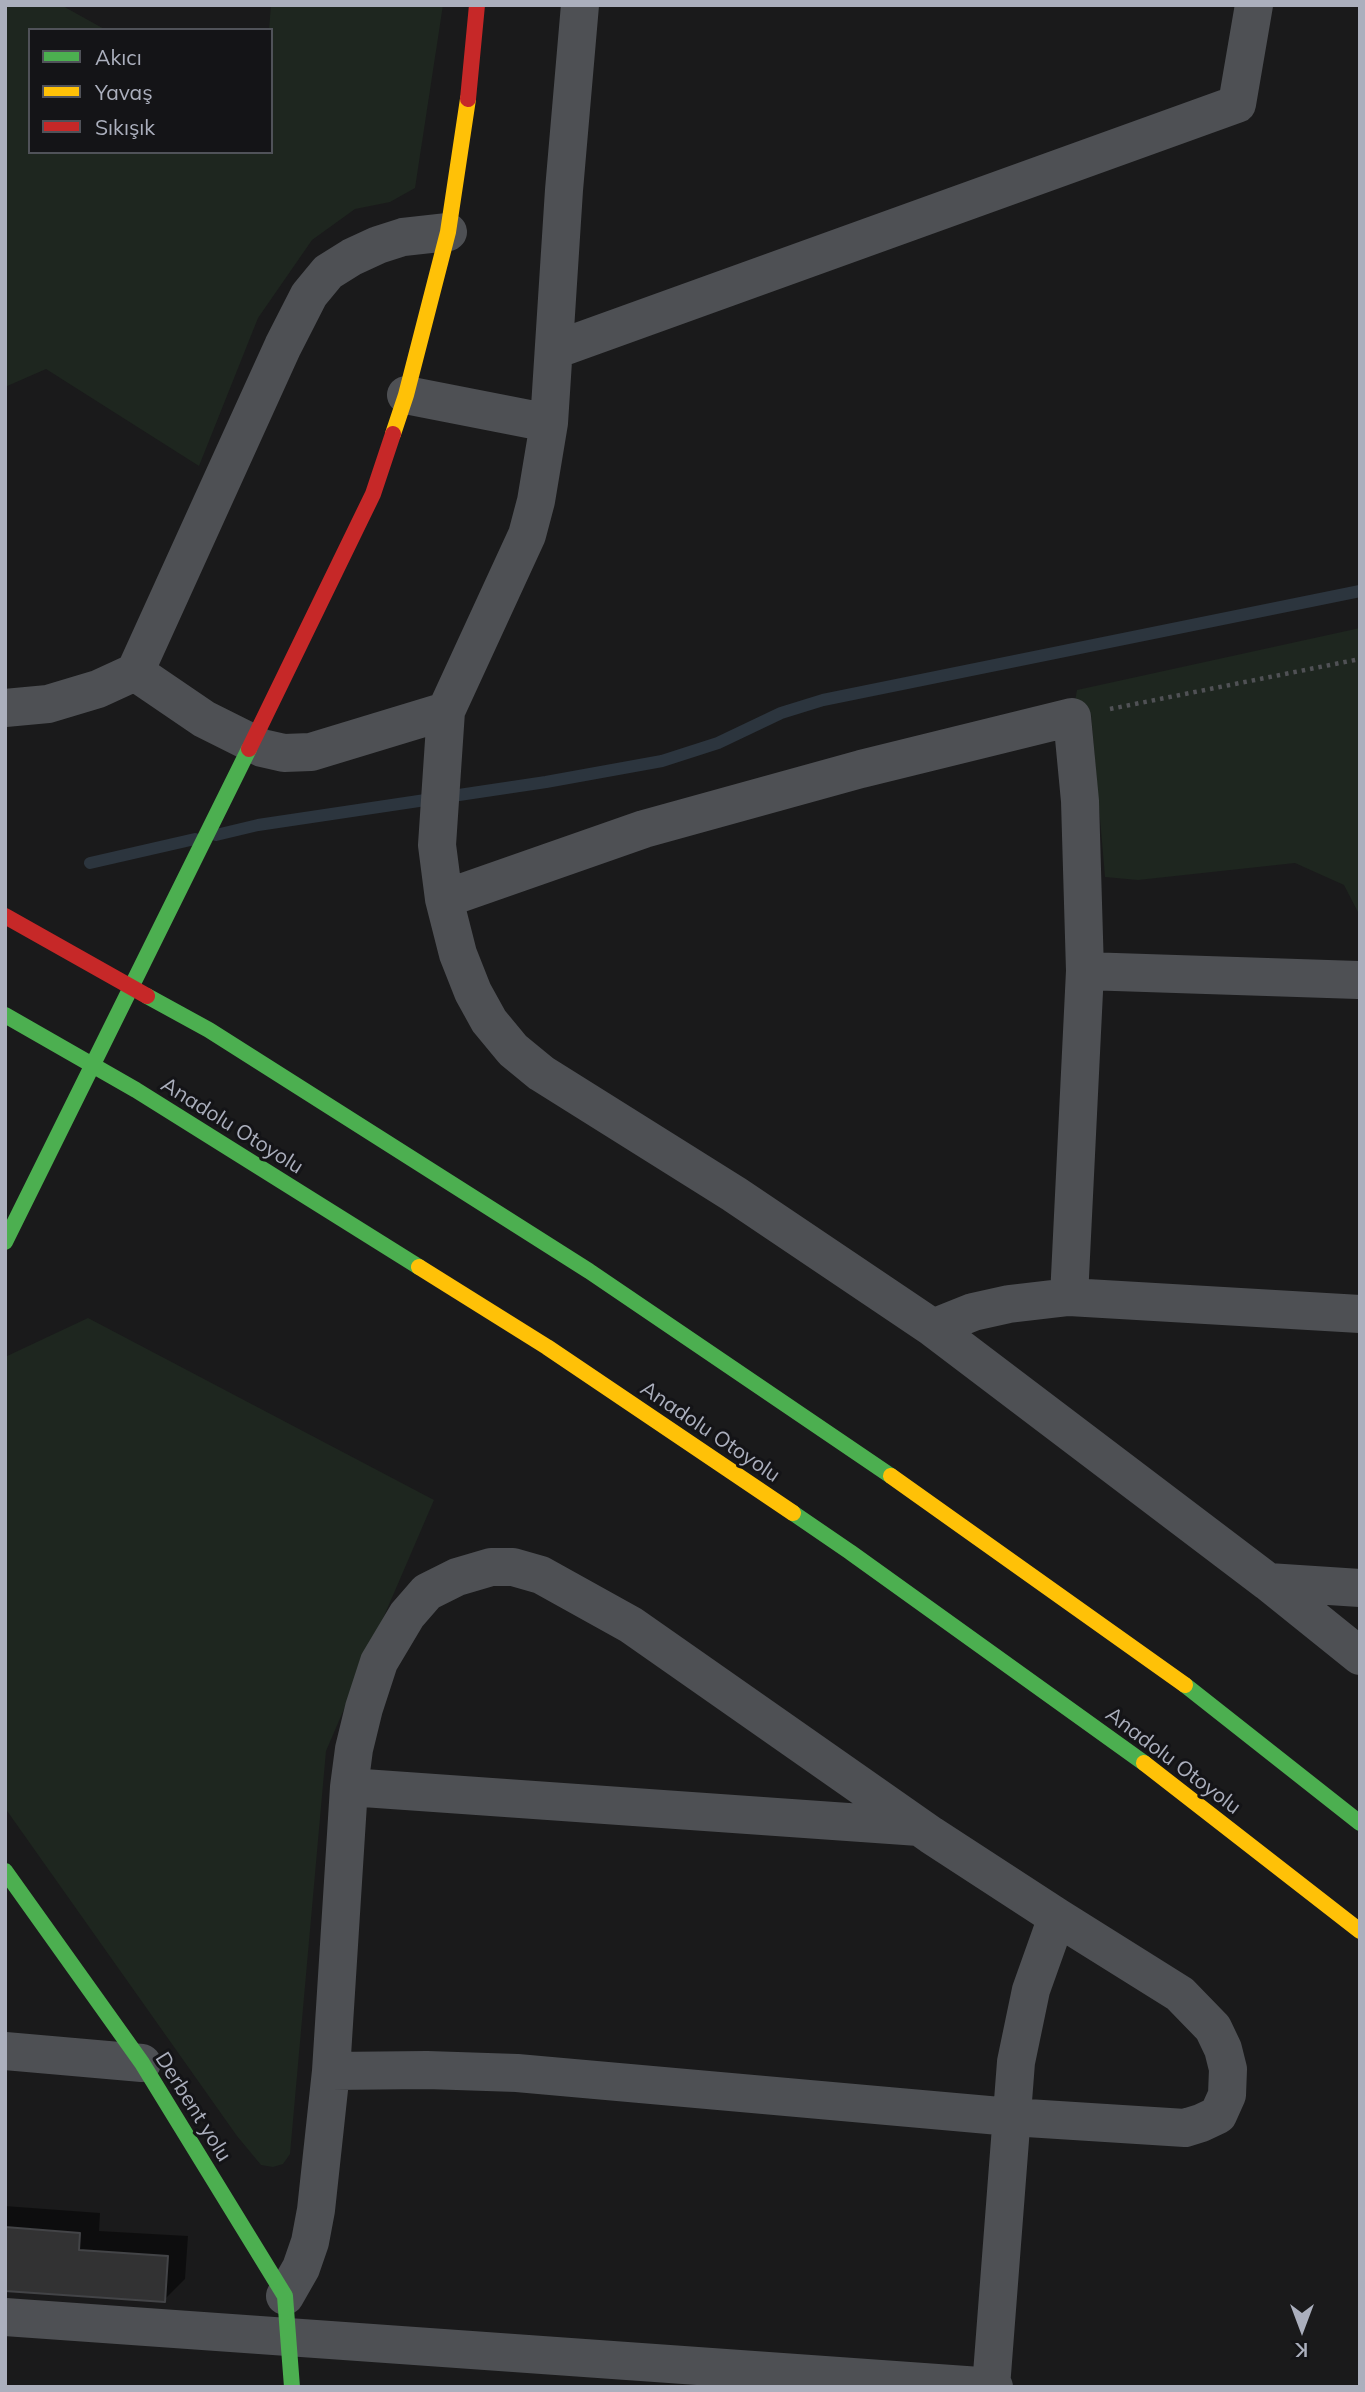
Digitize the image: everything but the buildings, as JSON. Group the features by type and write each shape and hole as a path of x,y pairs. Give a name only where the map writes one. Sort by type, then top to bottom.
{"main road":[{"path":"5,1242 373,494 406,395 448,232 465,123 477,5"},
{"path":"5,916 209,1030 589,1271 891,1476 1184,1684 1360,1823"},
{"name":"Anadolu Otoyolu","path":"5,1015 136,1090 558,1354 850,1552 1104,1735 1360,1931"},
{"name":"Derbent yolu","path":"5,1871 142,2063 285,2296 292,2387"}],"street":[{"path":"580,5 564,190 549,423 536,501 527,535 446,711 437,845 444,899 458,954 473,992 489,1021 513,1050 541,1073 734,1194 933,1328 1268,1582 1360,1656"},
{"path":"555,350 1237,104 1254,5"},
{"path":"5,708 48,704 98,689 135,673 284,346 310,295 328,272 369,249 403,237 448,232"},
{"path":"406,395 549,423"},
{"path":"135,673 204,719 262,748 284,753 311,752 446,711"},
{"path":"444,899 656,826 861,769 1072,717 1080,801 1084,971 1069,1297"},
{"path":"1084,971 1358,980"},
{"path":"933,1328 973,1312 1009,1304 1069,1297 1360,1314"},
{"path":"285,2296 301,2268 310,2242 331,2071 349,1787 364,1707 379,1662 407,1615 427,1592 457,1577 491,1567 513,1567 541,1575 631,1625 921,1827 1180,1994 1213,2028 1223,2049 1228,2069 1227,2095 1218,2115 1185,2128 1012,2117 517,2073 331,2071"},
{"path":"1268,1582 1360,1588"},
{"path":"349,1787 921,1827"},
{"path":"5,2317 992,2387 1016,2062 1031,1990 1057,1917"},
{"path":"5,2051 142,2063"}],"path":[{"path":"1072,717 1360,659"}],"shaded area":[{"path":"5,5 61,5 102,28 28,28 28,154 273,154 273,28 269,28 271,5 443,5 415,188 390,202 355,209 312,240 258,318 199,466 46,369 5,387"},
{"path":"1360,628 1360,916 1344,885 1295,863 1138,880 1105,877 1091,713 1072,717 1077,690"},
{"path":"88,1318 434,1500 326,1751 290,2154 283,2164 273,2167 261,2165 237,2136 5,1808 5,1357"}],"waterway":[{"path":"216,835 258,825 546,782 662,761 718,743 781,713 823,700 1360,591"},
{"path":"90,863 195,839"}],"traffic: fast":[{"path":"5,1242 249,749"},
{"path":"147,996 209,1030 589,1271 891,1476"},
{"path":"5,1015 136,1090 419,1267"},
{"path":"793,1513 1144,1763"},
{"path":"1185,1685 1360,1823"},
{"path":"5,1871 142,2063 285,2296 292,2387"}],"traffic: slow":[{"path":"393,434 406,395 448,232 468,99"},
{"path":"419,1267 547,1347 793,1513"},
{"path":"891,1476 1185,1685"},
{"path":"1144,1763 1360,1931"}],"traffic: jam":[{"path":"468,99 477,5"},
{"path":"249,749 373,494 393,434"},
{"path":"5,916 147,996"}]}
